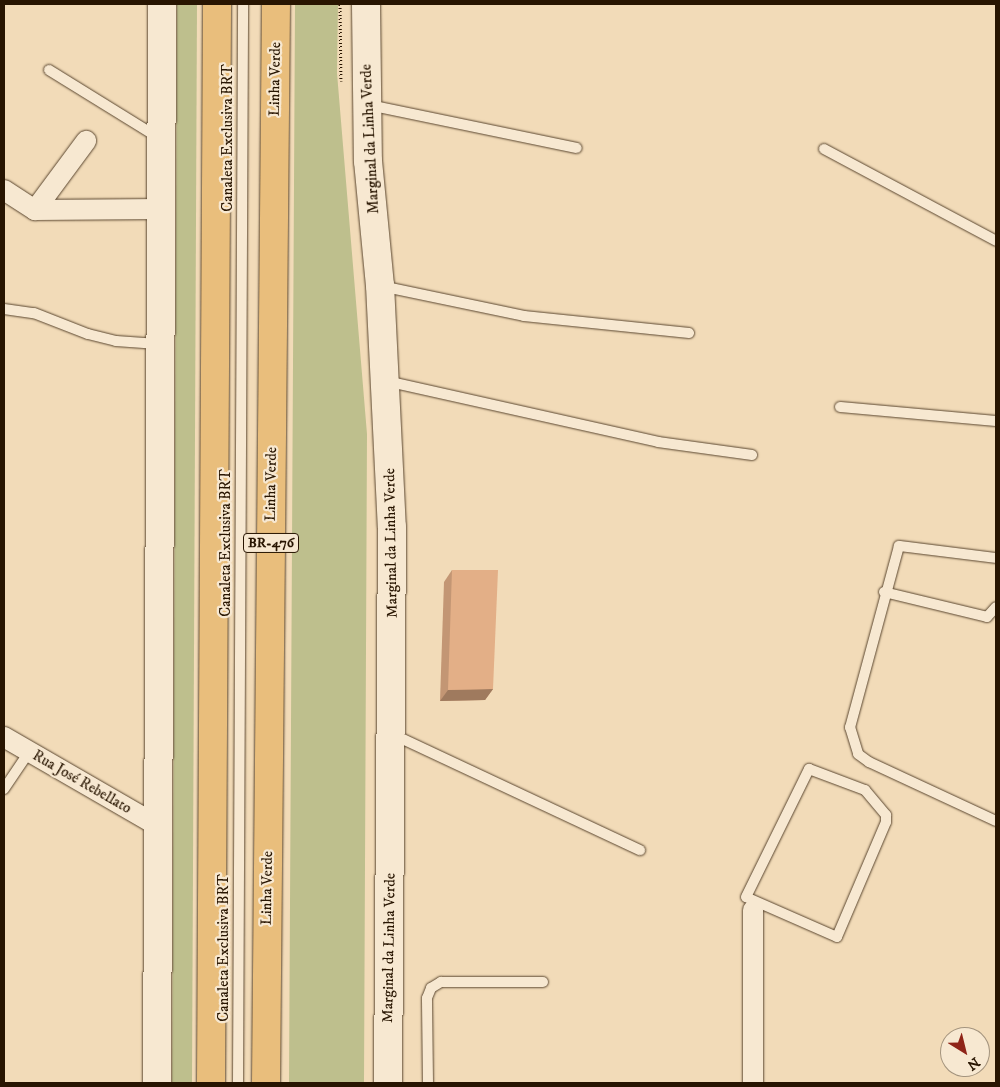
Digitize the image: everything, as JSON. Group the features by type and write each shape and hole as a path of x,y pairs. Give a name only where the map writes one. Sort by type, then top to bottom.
{"highway":[{"path":"211,1083 217,4"},
{"name":"Linha Verde","path":"266,1083 276,4"}],"main road":[{"path":"157,1083 160,827 157,605 162,344 162,4"},
{"name":"Marginal da Linha Verde","path":"366,4 368,161 380,285 392,527 388,1083"}],"street":[{"path":"35,210 86,141"},
{"path":"4,190 35,210 161,209"},
{"name":"Rua José Rebellato","path":"4,736 160,827"},
{"path":"753,1083 754,905"}],"lane":[{"name":"Canaleta Exclusiva BRT","path":"238,1083 243,4"},
{"path":"49,70 162,140"},
{"path":"366,104 577,148"},
{"path":"824,148 996,241"},
{"path":"380,285 524,316 689,333"},
{"path":"4,309 34,313 88,334 116,341 162,344"},
{"path":"386,381 658,442 752,455"},
{"path":"840,407 996,421"},
{"path":"996,558 899,546 884,592 850,728 852,743 858,754 870,762 996,820"},
{"path":"884,592 987,617 996,607"},
{"path":"391,734 640,850"},
{"path":"4,789 29,752"},
{"path":"809,769 865,790 874,798 886,814 886,822 836,937 754,905 746,897 809,769"},
{"path":"428,1083 426,998 431,988 441,982 543,982"}],"path":[{"path":"340,4 342,88"}],"green space":[{"path":"177,4 197,4 192,1083 172,1083"},
{"path":"295,4 338,4 337,73 367,434 364,1083 289,1083"}],"building":[{"path":"452,570 498,570 493,689 448,690"}]}
